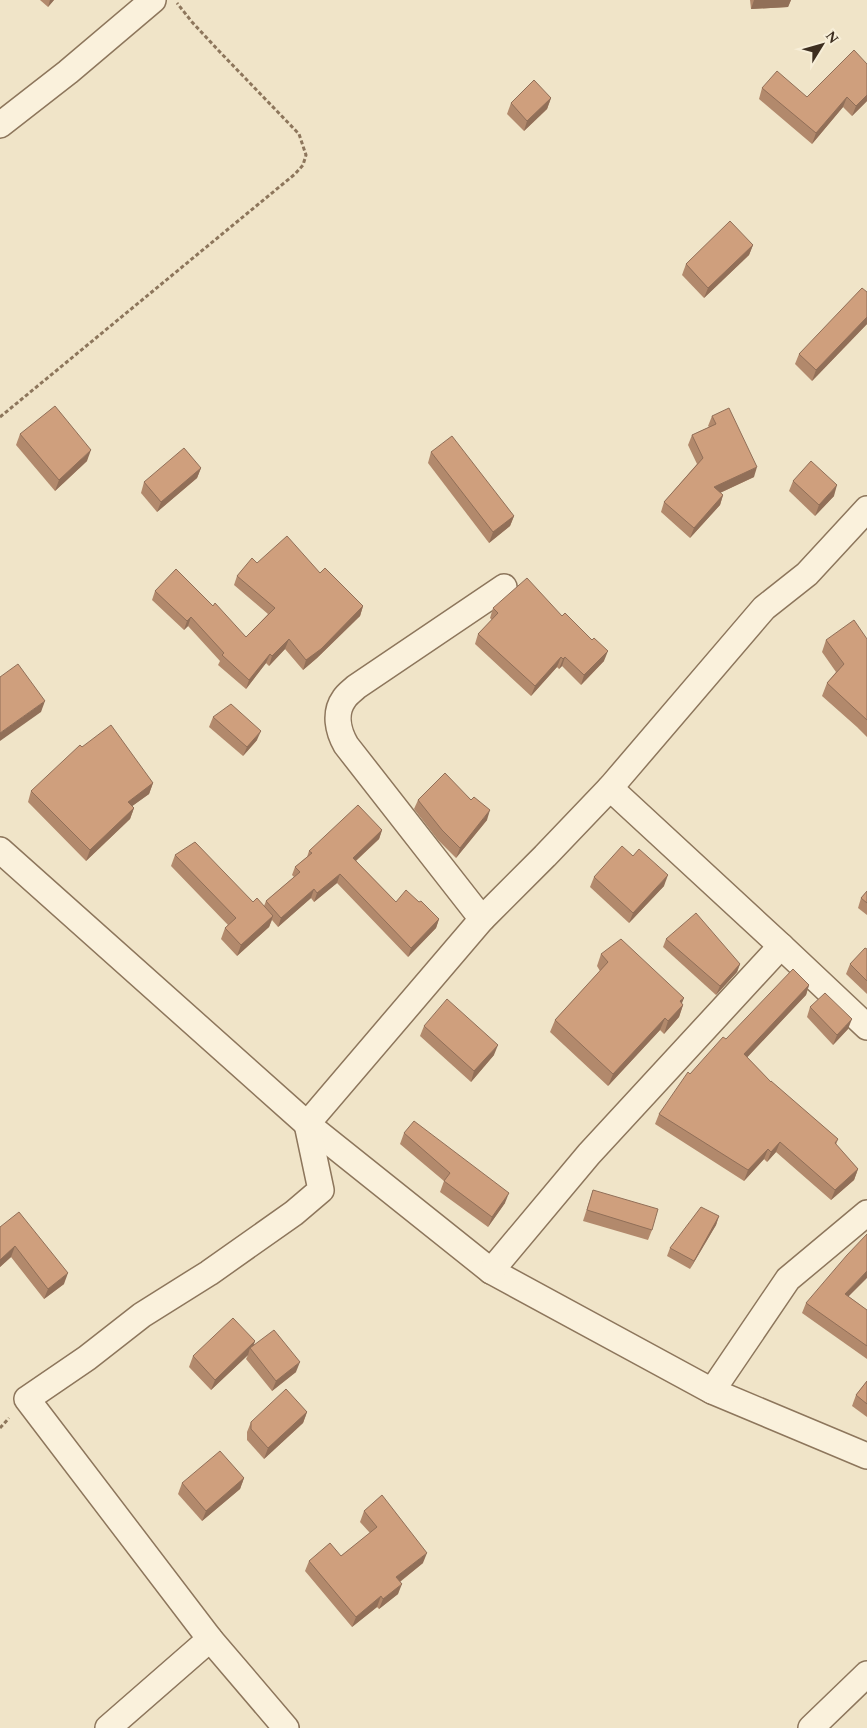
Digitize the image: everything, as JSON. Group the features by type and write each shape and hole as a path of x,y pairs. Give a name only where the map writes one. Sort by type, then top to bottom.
{"street":[{"path":"0,125 68,72 153,0"},
{"path":"307,1124 482,918 610,788 764,608 807,574 867,509"},
{"path":"482,918 346,745 339,732 339,713 344,699 356,687 504,586"},
{"path":"610,788 867,1027"},
{"path":"0,850 307,1124 491,1271 712,1391 867,1456"},
{"path":"491,1271 589,1154 781,946"},
{"path":"286,1728 210,1639 27,1399 87,1358 142,1315 209,1273 294,1213 320,1190 307,1124"},
{"path":"712,1391 788,1279 867,1213"},
{"path":"108,1728 210,1639"},
{"path":"811,1728 867,1674"}],"path":[{"path":"0,417 295,174 303,165 306,156 300,134 212,44 192,22 176,0"}],"building":[{"path":"854,50 867,64 867,95 856,106 847,97 816,133 762,88 777,71 807,97"},
{"path":"534,80 551,98 527,121 511,103"},
{"path":"730,221 753,245 708,288 686,264"},
{"path":"862,288 867,292 867,317 816,370 799,354"},
{"path":"55,406 91,450 59,480 20,434"},
{"path":"729,408 757,467 714,487 723,495 694,528 664,502 703,458 692,435 716,424 712,416"},
{"path":"452,436 514,516 493,532 431,452"},
{"path":"184,448 201,468 161,502 144,482"},
{"path":"811,461 837,485 819,505 793,481"},
{"path":"287,536 320,573 325,568 363,606 321,649 306,660 289,639 272,656 270,654 249,680 222,655 224,653 191,617 187,621 155,591 176,569 213,606 215,603 246,637 275,608 237,576 252,558 257,563"},
{"path":"527,578 562,616 565,613 592,640 594,638 608,651 584,675 565,657 563,659 561,657 535,686 478,634 498,613 493,608"},
{"path":"854,620 867,639 867,720 827,683 844,664 826,640"},
{"path":"18,664 45,701 0,733 0,677"},
{"path":"231,704 261,731 247,747 213,717"},
{"path":"111,725 153,783 128,802 134,808 90,850 31,791 80,745 82,747"},
{"path":"445,773 471,800 474,797 490,810 460,848 442,830 418,800"},
{"path":"358,805 382,830 353,858 396,902 406,890 419,902 421,901 439,919 411,948 340,874 317,893 314,889 281,918 266,901 300,872 295,867 312,853 309,851"},
{"path":"195,842 253,902 257,898 273,916 241,945 225,928 236,918 175,855"},
{"path":"622,846 633,856 639,849 668,875 633,913 594,877"},
{"path":"867,891 867,903 861,898"},
{"path":"696,913 740,964 720,986 666,939"},
{"path":"621,939 684,998 680,1001 683,1005 668,1021 665,1018 613,1074 555,1020 608,962 601,954"},
{"path":"865,948 867,949 867,981 850,964"},
{"path":"793,969 809,985 744,1054 771,1082 838,1139 835,1143 858,1169 835,1190 780,1142 771,1152 768,1149 748,1170 659,1114 688,1072 690,1074 723,1037 726,1039"},
{"path":"825,993 852,1019 837,1035 810,1007"},
{"path":"447,999 498,1045 474,1071 424,1026"},
{"path":"414,1121 509,1193 492,1217 444,1181 450,1173 404,1133"},
{"path":"593,1190 658,1209 652,1230 587,1210"},
{"path":"701,1207 719,1216 694,1261 670,1248"},
{"path":"19,1212 68,1273 48,1289 15,1246 0,1260 0,1227"},
{"path":"867,1234 867,1271 845,1294 867,1310 867,1346 806,1303"},
{"path":"233,1318 255,1341 215,1380 193,1356"},
{"path":"274,1330 300,1362 276,1381 250,1348"},
{"path":"867,1381 867,1404 856,1395"},
{"path":"286,1389 307,1412 268,1448 251,1429 251,1422"},
{"path":"220,1451 244,1478 206,1511 182,1483"},
{"path":"382,1495 427,1553 396,1577 402,1584 383,1599 381,1596 356,1617 309,1561 330,1543 341,1556 377,1527 364,1511"}]}
